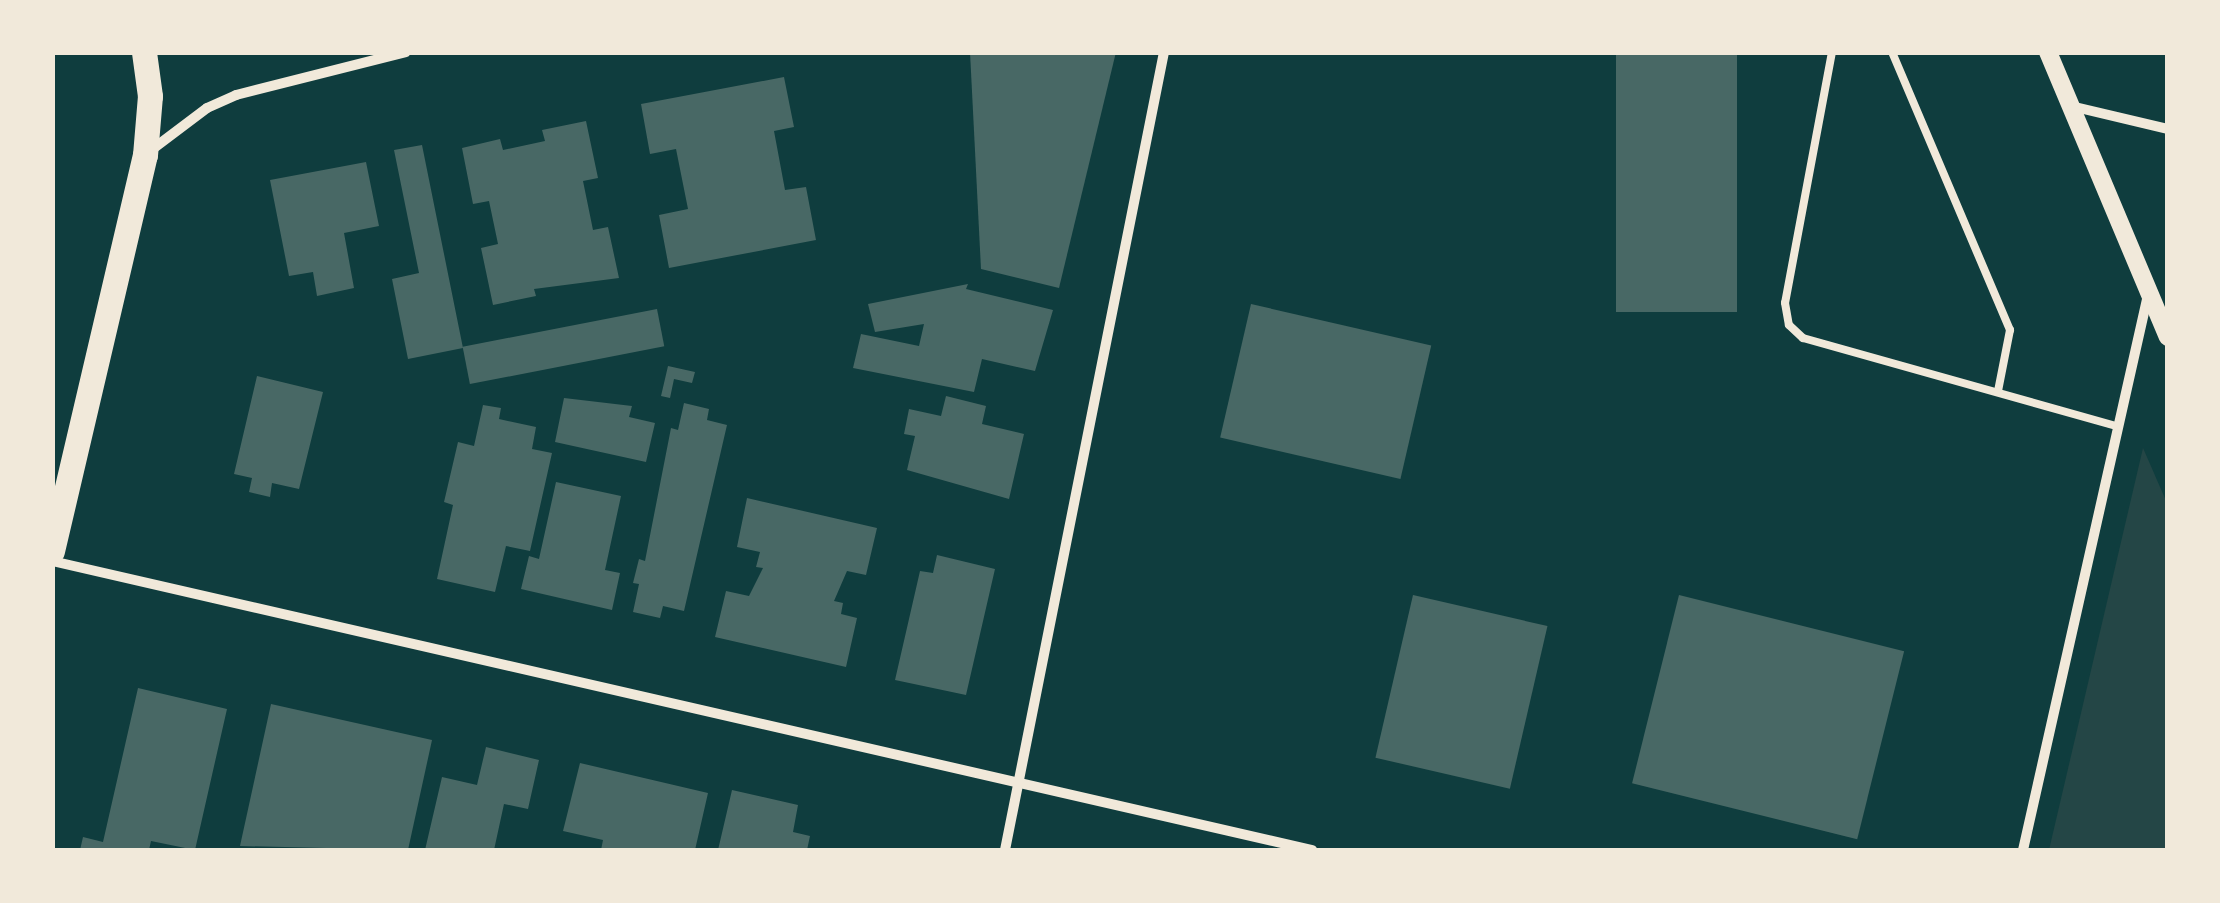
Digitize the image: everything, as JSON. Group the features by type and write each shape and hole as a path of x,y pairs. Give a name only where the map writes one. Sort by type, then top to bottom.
{"main road":[{"path":"52,551 145,154 150,96 144,52"},
{"path":"52,435 81,423"}],"street":[{"path":"145,154 206,108 236,95 406,52"},
{"path":"1005,850 1164,52"},
{"path":"2048,52 2075,107 2168,338"},
{"path":"2075,107 2168,129"},
{"path":"2023,850 2149,294"},
{"path":"52,561 1312,850"}],"lane":[{"path":"1832,52 1785,304 1790,325 1803,338 2119,427"},
{"path":"1892,52 2010,330 1998,392"}],"shaded area":[{"path":"2143,448 2167,503 2167,850 2049,850"}],"building":[{"path":"970,52 1116,52 1059,288 981,269"},
{"path":"1616,52 1737,52 1737,312 1616,312"},
{"path":"784,77 794,127 774,131 785,190 806,187 816,240 669,268 659,215 688,209 676,149 650,154 641,104"},
{"path":"586,121 598,178 583,181 593,230 608,227 619,278 534,289 536,296 493,305 481,248 498,244 489,201 473,204 462,148 500,139 503,150 545,141 542,130"},
{"path":"422,145 463,348 408,359 392,279 419,273 394,150"},
{"path":"366,162 379,226 344,233 354,288 317,296 313,272 289,276 270,180"},
{"path":"968,284 966,289 1053,310 1035,371 982,359 974,392 853,368 861,334 919,346 924,324 875,332 868,304"},
{"path":"1251,304 1431,346 1400,479 1220,437"},
{"path":"657,309 664,346 470,384 463,347"},
{"path":"668,366 695,372 692,383 674,379 670,398 661,396"},
{"path":"257,376 323,392 299,489 272,483 270,497 249,492 252,478 234,474"},
{"path":"946,396 986,406 982,424 1024,434 1009,499 907,470 915,436 904,434 909,409 941,416"},
{"path":"564,398 632,406 629,417 655,423 646,462 555,442"},
{"path":"684,403 709,409 707,420 727,425 684,611 663,606 660,618 633,612 639,584 633,583 639,559 645,561 671,428 678,430"},
{"path":"483,405 501,408 499,419 536,427 532,449 552,453 530,551 506,546 495,592 437,579 453,505 444,502 458,442 474,446"},
{"path":"556,482 621,496 605,570 620,573 612,610 521,589 529,556 539,559"},
{"path":"747,498 877,528 866,575 847,571 834,601 843,603 841,614 857,618 846,667 715,637 726,591 749,596 763,568 756,567 760,552 737,547"},
{"path":"937,555 995,569 966,695 895,680 920,571 933,573"},
{"path":"1413,595 1547,626 1510,789 1375,758"},
{"path":"1679,595 1904,651 1857,839 1632,783"},
{"path":"138,688 227,709 195,850 151,841 149,850 80,850 83,837 103,842"},
{"path":"271,704 432,740 408,850 240,846"},
{"path":"486,747 539,760 528,809 504,804 494,850 425,850 442,777 477,785"},
{"path":"580,763 708,793 695,850 601,850 603,840 563,831"},
{"path":"732,790 798,805 793,832 810,836 807,850 718,850"}]}
